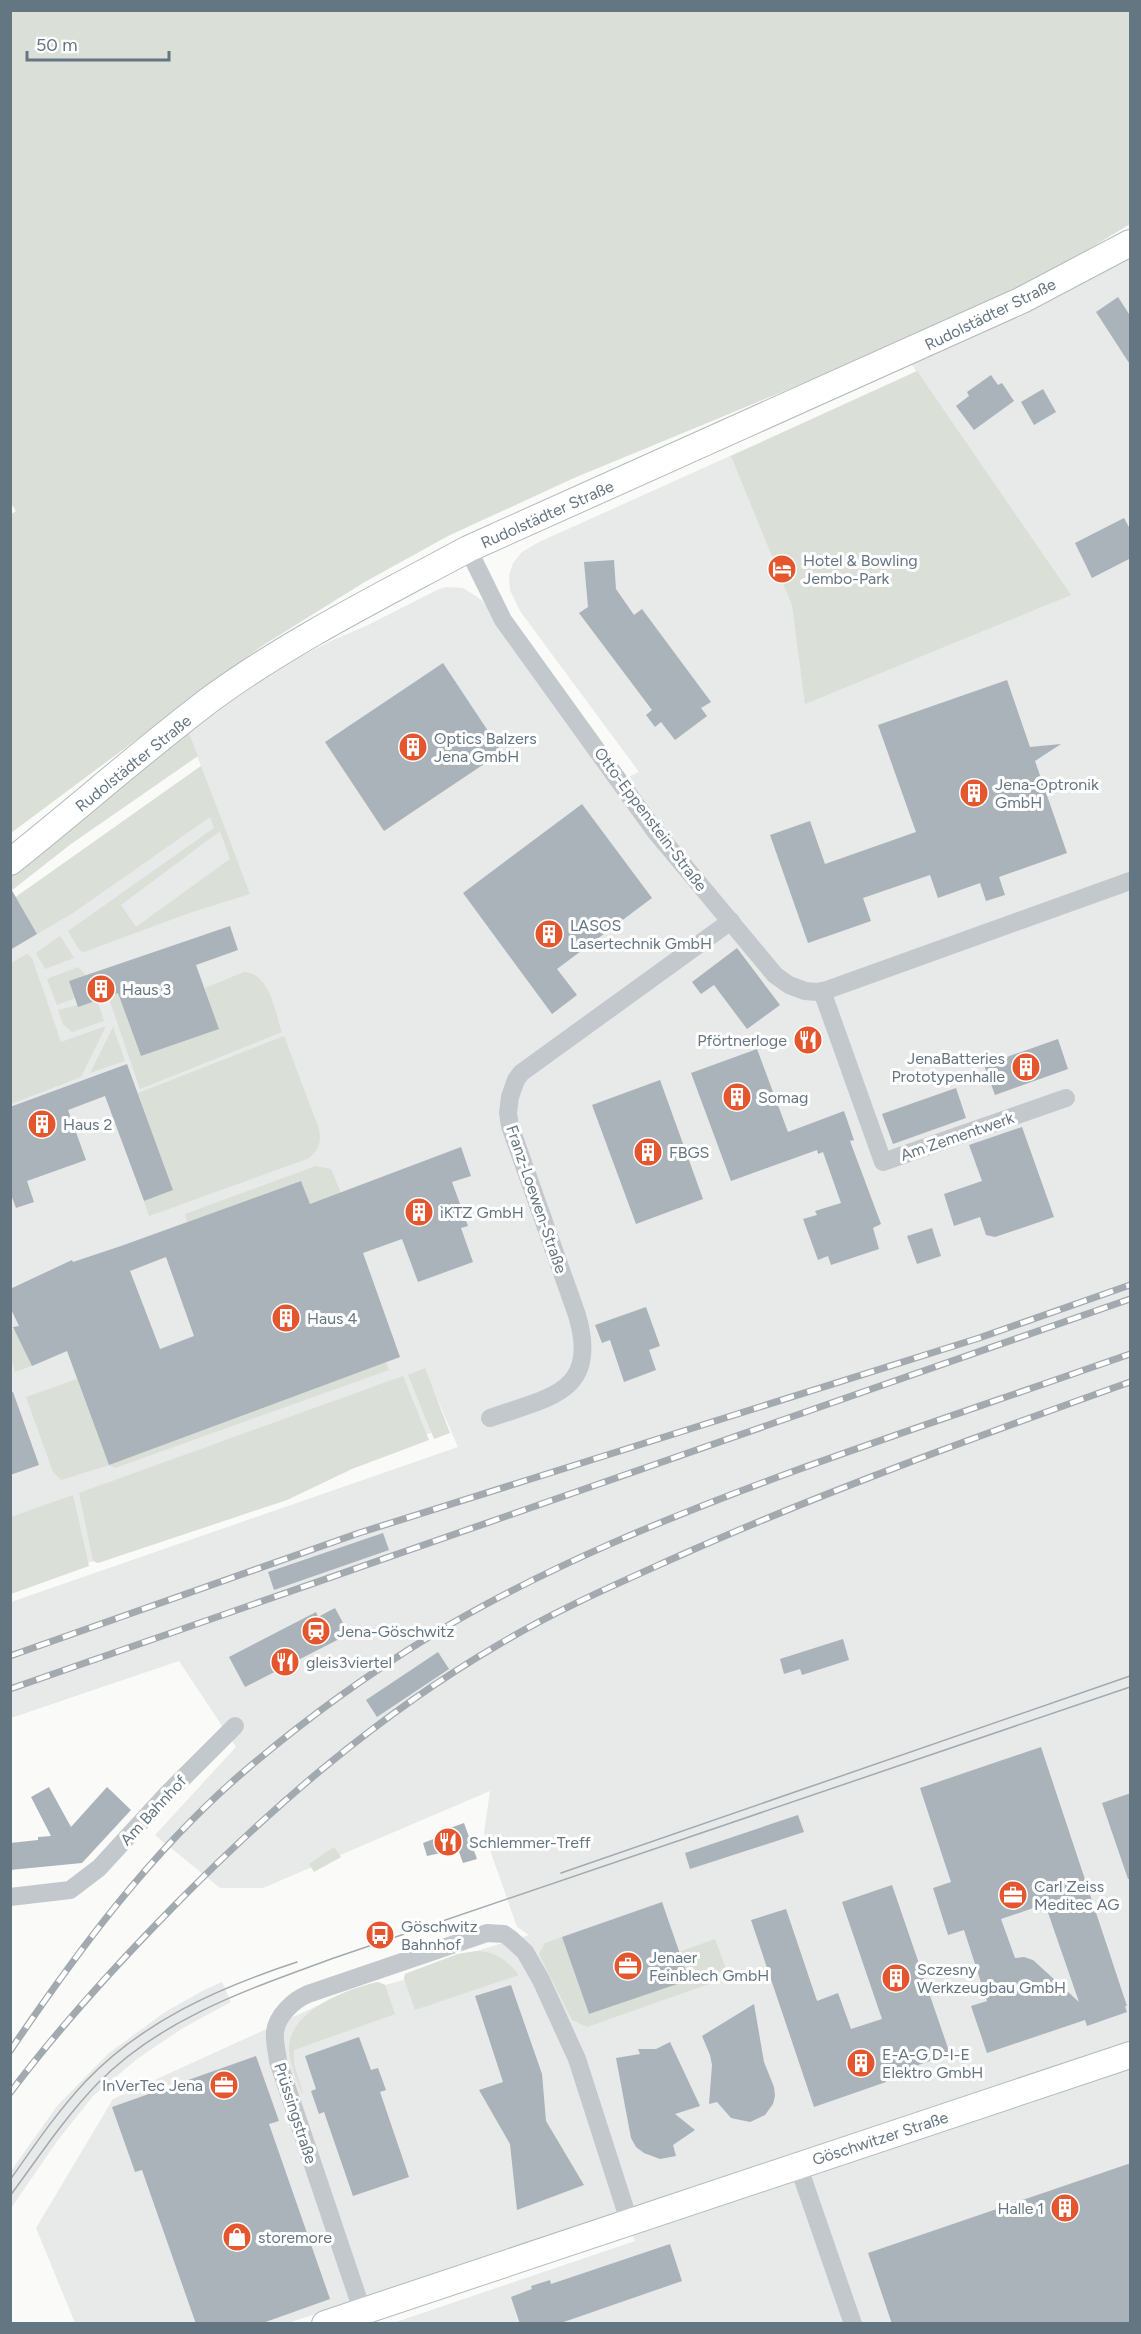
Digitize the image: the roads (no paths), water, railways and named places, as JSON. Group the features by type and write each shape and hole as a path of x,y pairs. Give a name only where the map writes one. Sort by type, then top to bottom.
{"street":[{"name":"Rudolstädter Straße","path":"10,862 212,698 274,657 405,582 468,549 1012,305 1131,243"},
{"name":"Otto-Eppenstein-Straße","path":"468,549 503,620 655,831 775,975 796,988 812,992 822,991 1131,881"},
{"name":"Franz-Loewen-Straße","path":"490,1418 564,1390 577,1374 584,1355 584,1342 577,1315 510,1126 508,1106 516,1080 521,1073 548,1053 731,921"},
{"name":"Am Zementwerk","path":"822,991 884,1162 1066,1098"},
{"name":"Am Bahnhof","path":"10,1897 70,1890 99,1868 166,1794 235,1726"},
{"name":"Prüssingstraße","path":"364,2317 278,2061 275,2030 285,2011 305,1995 487,1933 504,1934 525,1952 541,1980 577,2059 629,2222"},
{"name":"Göschwitzer Straße","path":"325,2324 364,2317 629,2222 1131,2055"},
{"path":"798,2165 853,2324"}],"tram line":[{"path":"561,1873 1130,1676"},
{"path":"10,2196 63,2124 98,2083 123,2060 150,2041 207,2008 331,1959 1130,1687"},
{"path":"10,2180 75,2093 131,2041 210,1995 297,1962"}],"railway":[{"path":"10,1656 359,1533 979,1338 1130,1285"},
{"path":"10,1689 1130,1299"},
{"path":"10,2051 116,1905 207,1805 309,1719 432,1635 565,1565 703,1505 1130,1354"},
{"path":"10,2093 90,1996 154,1927 250,1832 328,1764 411,1701 454,1672 520,1632 565,1609 736,1531 904,1464 1130,1382"}],"place":[{"name":"Hotel & Bowling Jembo-Park","path":"782,569"},
{"name":"Optics Balzers Jena GmbH","path":"413,747"},
{"name":"Jena-Optronik GmbH","path":"974,793"},
{"name":"LASOS Lasertechnik GmbH","path":"549,934"},
{"name":"Haus 3","path":"101,989"},
{"name":"Pförtnerloge","path":"808,1040"},
{"name":"JenaBatteries Prototypenhalle","path":"1026,1067"},
{"name":"Somag","path":"737,1097"},
{"name":"Haus 2","path":"42,1124"},
{"name":"FBGS","path":"648,1152"},
{"name":"iKTZ GmbH","path":"419,1212"},
{"name":"Haus 4","path":"286,1318"},
{"name":"Jena-Göschwitz","path":"316,1631"},
{"name":"gleis3viertel","path":"285,1662"},
{"name":"Schlemmer-Treff","path":"448,1842"},
{"name":"Carl Zeiss Meditec AG","path":"1013,1895"},
{"name":"Göschwitz Bahnhof","path":"380,1935"},
{"name":"Jenaer Feinblech GmbH","path":"628,1966"},
{"name":"Sczesny Werkzeugbau GmbH","path":"896,1978"},
{"name":"E-A-G D-I-E Elektro GmbH","path":"861,2063"},
{"name":"InVerTec Jena","path":"224,2085"},
{"name":"Halle 1","path":"1065,2208"},
{"name":"storemore","path":"237,2237"}]}
